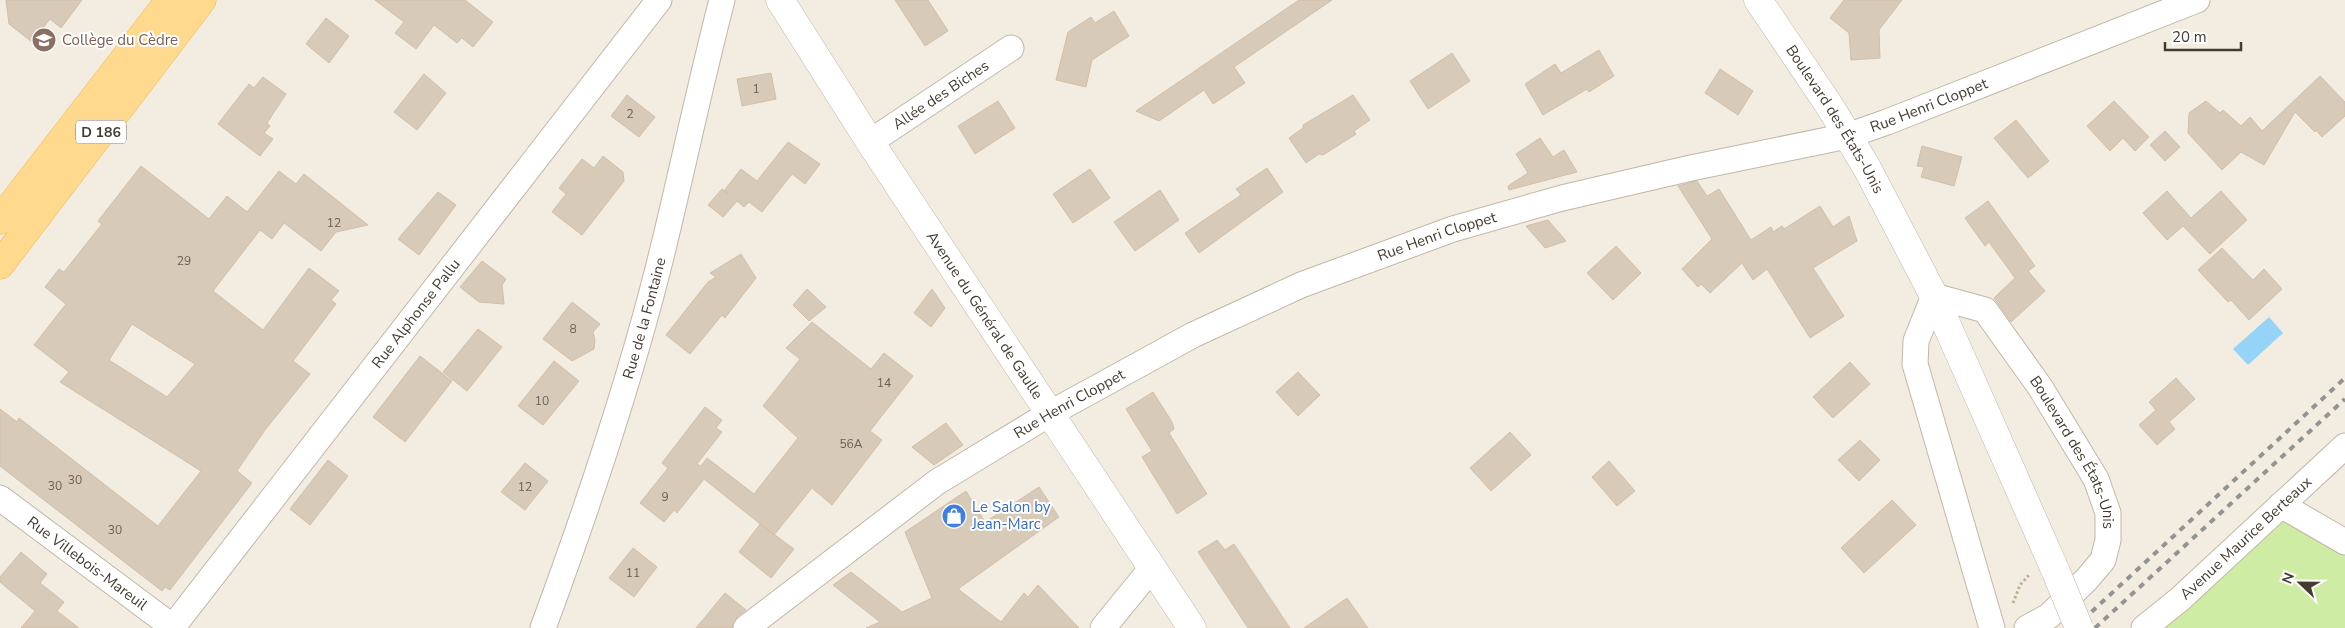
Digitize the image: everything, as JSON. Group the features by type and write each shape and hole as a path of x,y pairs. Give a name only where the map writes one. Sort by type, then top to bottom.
{"main road":[{"name":"D 186","path":"0,220 170,0"},
{"name":"D 186","path":"0,264 202,0"}],"street":[{"name":"Rue Alphonse Pallu","path":"173,628 659,0"},
{"name":"Rue de la Fontaine","path":"543,628 594,485 628,378 658,265 722,0"},
{"name":"Avenue du Général de Gaulle","path":"780,0 870,142 1151,569 1192,628"},
{"name":"Boulevard des États-Unis","path":"1758,0 1867,168 1934,296 2079,628"},
{"name":"Rue Henri Cloppet","path":"746,628 937,482 1049,414 1193,335 1301,285 1453,229 1580,194 1691,168 1847,136 2197,0"},
{"name":"Allée des Biches","path":"870,142 1011,48"},
{"name":"Boulevard des États-Unis","path":"1934,296 1985,310 2040,387 2096,479 2108,513 2108,540 2102,560 2087,579 2049,616 2018,619"},
{"path":"1934,296 1916,341 1915,364 1992,628"},
{"name":"Avenue Maurice Berteaux","path":"2144,628 2180,599 2345,446"},
{"name":"Rue Villebois-Mareuil","path":"0,498 173,628"},
{"path":"2281,505 2345,542"},
{"path":"1103,628 1151,569"}],"path":[{"path":"2018,619 2020,585 2052,563"}],"green space":[{"path":"2281,505 2345,542 2345,628 2144,628"}],"water":[{"path":"2269,317 2283,333 2248,365 2233,349"}],"building":[{"path":"6,0 82,0 61,28 50,19 32,42 9,24"},
{"path":"375,0 465,0 493,22 473,47 462,38 457,43 434,25 416,49 395,33 404,22"},
{"path":"895,0 928,0 948,31 925,46"},
{"path":"1299,0 1332,0 1234,67 1245,83 1213,104 1204,90 1159,121 1136,111"},
{"path":"1844,0 1902,0 1879,30 1880,58 1851,60 1849,33 1830,18"},
{"path":"1114,11 1129,36 1092,60 1086,87 1056,80 1068,32 1091,17 1095,23"},
{"path":"326,18 349,36 329,63 306,44"},
{"path":"1599,50 1614,76 1589,92 1587,89 1543,115 1525,84 1555,64 1561,73"},
{"path":"1452,53 1470,81 1428,109 1410,81"},
{"path":"1720,69 1753,91 1738,115 1705,93"},
{"path":"771,73 776,99 742,106 737,79"},
{"path":"424,74 446,93 417,130 394,112"},
{"path":"2320,76 2345,102 2345,116 2322,137 2295,112 2264,165 2241,152 2222,170 2188,133 2189,113 2206,101 2220,113 2223,110 2241,126 2250,117 2262,131"},
{"path":"263,77 286,94 267,123 270,126 264,133 273,139 260,156 218,124 249,84 254,88"},
{"path":"627,95 655,117 639,137 611,116"},
{"path":"1353,95 1370,120 1354,131 1356,134 1323,155 1319,154 1306,163 1289,138 1303,128 1303,125"},
{"path":"998,101 1015,128 975,154 958,126"},
{"path":"2114,101 2149,137 2135,151 2123,138 2110,151 2087,126"},
{"path":"2016,120 2049,161 2028,178 1994,138"},
{"path":"2165,131 2180,147 2165,161 2150,145"},
{"path":"1540,138 1553,157 1564,150 1577,172 1509,190 1508,186 1528,173 1516,154"},
{"path":"788,142 820,164 805,184 792,174 762,212 749,202 744,207 737,201 723,217 708,205 722,189 724,191 741,169 757,181"},
{"path":"1922,146 1962,157 1954,186 1921,177 1924,167 1917,166"},
{"path":"603,156 623,172 624,181 582,235 552,212 566,194 559,188 582,159 594,168"},
{"path":"141,166 209,219 227,196 247,212 279,171 296,184 304,174 368,225 336,232 321,251 284,223 272,239 260,230 213,291 263,330 309,268 339,291 331,300 336,304 293,361 310,374 265,430 237,471 252,483 170,590 165,587 162,591 0,466 0,409 17,422 19,418 158,526 201,471 60,382 69,372 34,345 66,304 45,287 59,269 64,272 102,224 98,221","holes":["132,324 195,364 167,397 109,360"]},
{"path":"1267,168 1283,192 1199,253 1185,233 1241,195 1236,189"},
{"path":"1090,169 1110,198 1073,223 1053,194"},
{"path":"1697,181 1707,196 1719,189 1751,240 1771,227 1773,232 1782,226 1784,229 1820,206 1833,227 1849,216 1857,241 1813,268 1844,316 1810,338 1767,269 1753,280 1742,263 1710,293 1701,284 1698,287 1682,269 1712,239 1678,186"},
{"path":"1160,190 1179,220 1135,251 1114,222"},
{"path":"2167,191 2191,218 2221,191 2247,220 2210,254 2183,226 2167,240 2143,213"},
{"path":"438,192 456,205 419,255 398,239"},
{"path":"1988,201 2035,266 2028,271 2045,291 2011,322 1994,298 2015,278 1989,242 1985,246 1965,218"},
{"path":"1548,220 1566,241 1545,248 1526,226"},
{"path":"1616,246 1641,273 1613,300 1587,273"},
{"path":"2222,248 2253,280 2264,269 2282,289 2249,320 2231,300 2228,302 2198,270"},
{"path":"741,254 756,278 725,318 722,315 690,354 666,335 708,282 716,277 710,273"},
{"path":"482,261 506,279 502,285 504,304 479,302 460,287"},
{"path":"807,289 826,307 809,321 793,305"},
{"path":"932,289 945,308 931,327 914,313"},
{"path":"572,302 600,324 593,332 595,340 594,349 572,361 543,339"},
{"path":"812,322 871,369 884,353 913,376 870,431 882,440 832,505 812,488 774,535 704,479 677,513 674,510 664,522 640,503 668,468 662,463 705,407 722,420 716,428 722,432 697,464 701,466 707,458 754,494 798,438 763,406 800,359 786,348"},
{"path":"478,329 502,347 467,391 443,372"},
{"path":"420,356 452,381 405,442 373,417"},
{"path":"554,361 579,381 543,425 518,406"},
{"path":"1850,362 1870,384 1833,418 1813,397"},
{"path":"1298,372 1320,395 1298,416 1276,392"},
{"path":"2176,378 2195,399 2169,422 2175,429 2157,445 2139,425 2156,410 2149,402"},
{"path":"1153,392 1172,422 1174,429 1169,433 1207,494 1177,514 1142,457 1152,451 1126,409"},
{"path":"946,423 963,445 934,465 912,447"},
{"path":"1510,432 1531,455 1491,491 1470,468"},
{"path":"1860,440 1880,460 1859,481 1838,460"},
{"path":"328,460 348,476 310,525 290,509"},
{"path":"1609,461 1635,491 1617,506 1592,477"},
{"path":"525,463 548,481 525,510 501,492"},
{"path":"1039,487 1059,517 958,589 1001,622 1024,593 1028,597 1038,585 1079,628 866,628 880,622 833,585 851,572 902,612 932,598 905,532 966,491 985,522"},
{"path":"1892,500 1916,525 1864,573 1841,548"},
{"path":"760,524 794,549 771,578 739,552"},
{"path":"1217,540 1225,550 1234,544 1290,628 1248,628 1198,552"},
{"path":"633,548 657,567 634,597 609,578"},
{"path":"21,552 47,574 40,583 64,602 57,611 79,628 21,628 35,611 0,582 0,577"},
{"path":"725,593 746,610 737,617 732,628 696,628"},
{"path":"1347,598 1368,628 1304,628"}],"railway":[{"path":"2074,628 2345,378"},
{"path":"2095,628 2345,399"}],"place":[{"name":"Collège du Cèdre","path":"44,40"},
{"name":"Le Salon by Jean-Marc","path":"954,516"}]}
